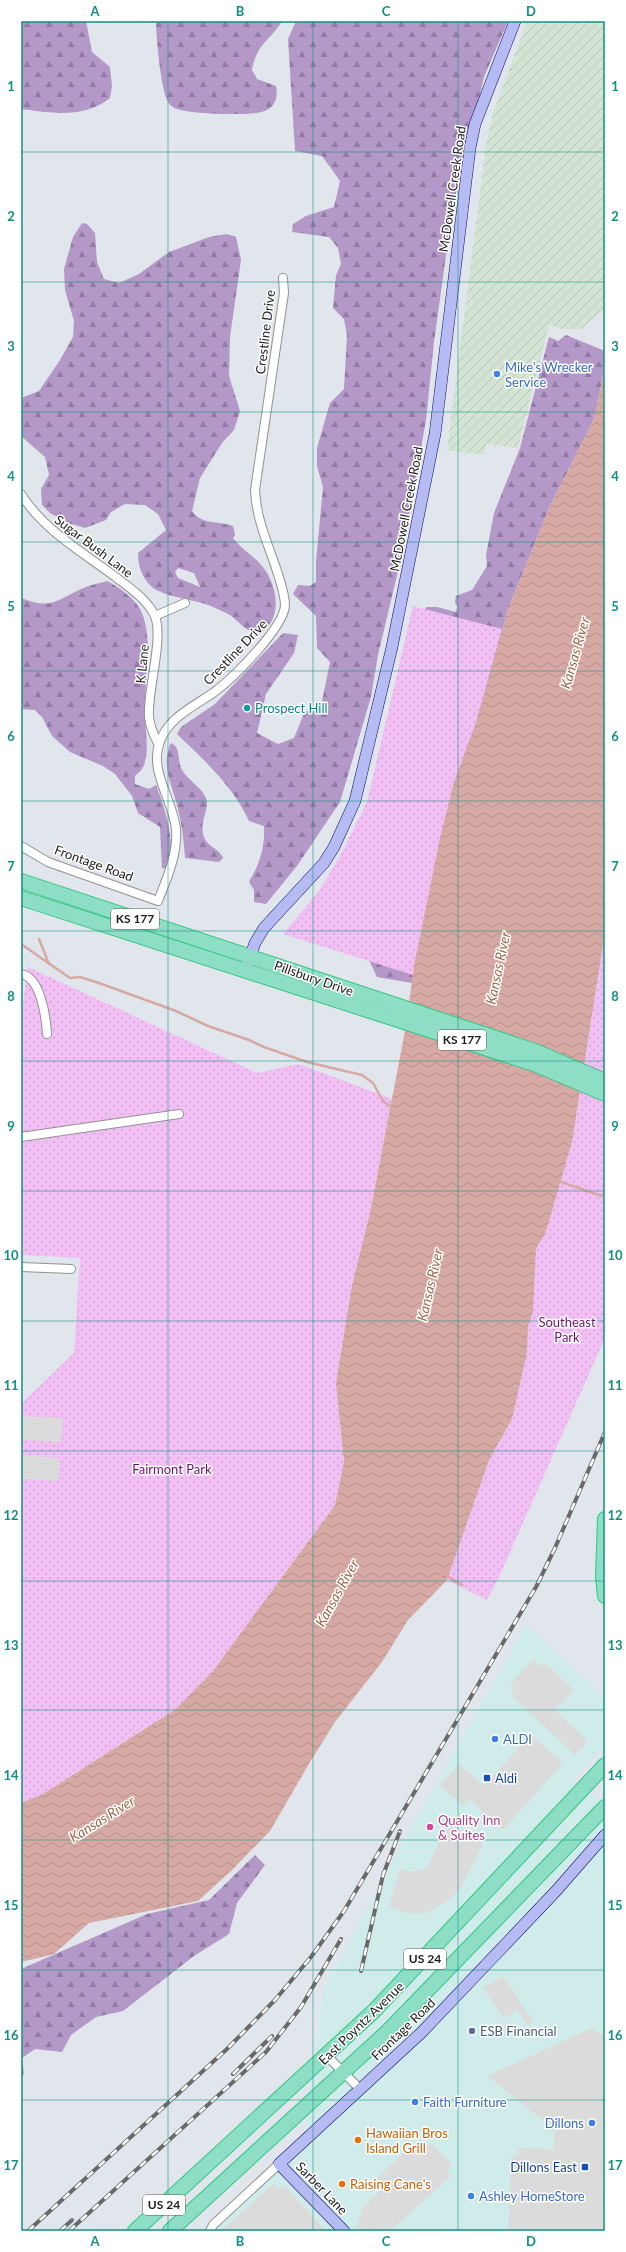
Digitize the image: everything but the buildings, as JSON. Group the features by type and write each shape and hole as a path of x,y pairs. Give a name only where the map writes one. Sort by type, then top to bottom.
{"highway":[{"name":"Pillsbury Drive","path":"21,881 249,956 319,987 537,1065 605,1094"},
{"name":"Pillsbury Drive","path":"21,898 245,971 319,987 535,1051 605,1081"},
{"path":"605,1519 603,1577 605,1596"},
{"name":"East Poyntz Avenue","path":"135,2231 327,2056 413,1971 605,1765"},
{"name":"East Poyntz Avenue","path":"170,2231 392,2026 603,1809"}],"street":[{"name":"McDowell Creek Road","path":"245,971 249,956 264,928 331,852 355,801 392,647 435,434 470,148 475,124 515,21"},
{"name":"Crestline Drive","path":"158,901 175,854 176,829 173,810 161,779 157,761 159,746 164,730 179,715 219,688 264,644 278,625 285,608 284,594 258,514 255,490 284,293 283,278"},
{"name":"Sugar Bush Lane","path":"21,494 45,524 128,587 148,605 155,616"},
{"path":"155,616 185,603"},
{"name":"K Lane","path":"155,616 156,644 149,717 152,731 159,746"},
{"name":"Frontage Road","path":"21,846 48,862 158,901"},
{"path":"21,974 26,975 33,983 40,996 47,1034"},
{"path":"21,1137 179,1114"},
{"path":"21,1267 71,1269"},
{"name":"Frontage Road","path":"210,2231 213,2225 422,2032 556,1891 605,1835"},
{"path":"327,2056 360,2089"},
{"name":"Sarber Lane","path":"279,2164 344,2231"}],"shaded area":[{"path":"527,21 605,21 605,291 603,310 581,329 561,329 549,325 518,448 486,444 485,455 447,450 486,145 493,113"},
{"path":"21,1416 63,1418 61,1442 21,1440"},
{"path":"21,1455 60,1458 58,1481 21,1479"},
{"path":"526,1625 605,1698 605,1746 571,1781 605,1803 605,2231 202,2231 304,2136 323,1990 397,1852"},
{"path":"533,1660 541,1667 545,1663 574,1690 555,1710 588,1741 575,1755 510,1694 515,1688 510,1684"},
{"path":"531,1735 563,1763 503,1830 469,1799 463,1806 440,1786 459,1764 484,1786"},
{"path":"448,1824 484,1842 460,1889 448,1901 426,1913 406,1913 389,1906 400,1869 411,1872 427,1868"},
{"path":"503,1976 533,2021 528,2026 517,2009 504,2019 483,1988"},
{"path":"592,2028 605,2037 605,2231 508,2231 511,2158 518,2155 518,2148 553,2149 555,2130 487,2076"},
{"path":"431,2143 452,2165 447,2170 451,2176 390,2231 362,2231 357,2226 363,2207 383,2187 376,2179 408,2149 427,2147"},
{"path":"274,2183 280,2190 285,2186 326,2231 221,2231"}],"green space":[{"path":"21,21 86,21 92,52 110,67 112,86 110,98 100,105 79,112 56,113 21,109"},
{"path":"156,21 282,21 260,48 252,70 257,79 276,86 277,93 272,106 267,110 250,114 223,114 184,111 169,104 165,96 161,75"},
{"path":"296,21 508,21 484,77 453,205 434,342 426,420 403,550 378,655 371,697 340,802 297,866 266,904 254,902 254,890 249,882 263,848 264,826 249,821 235,796 217,774 177,734 181,727 215,704 283,633 298,635 294,653 266,694 257,733 278,744 294,738 305,711 320,711 330,662 317,648 316,616 293,594 298,585 310,586 316,582 316,561 323,487 317,466 317,448 330,403 344,389 347,335 344,319 333,308 336,275 341,264 338,248 329,237 292,232 293,224 306,216 334,207 340,181 322,156 295,151 288,39"},
{"path":"82,223 87,224 95,233 97,262 104,279 119,283 139,274 169,252 209,237 227,234 236,237 241,260 230,337 229,376 240,411 234,430 222,443 200,478 192,511 196,516 206,521 233,526 235,534 233,538 259,562 272,583 275,592 275,612 272,621 258,634 247,629 230,615 206,604 165,594 152,587 141,572 138,553 166,530 158,514 145,505 125,504 111,512 106,520 85,528 68,523 50,513 42,505 41,489 49,475 45,457 21,436 21,398 39,391 60,360 73,337 74,321 65,290 64,269 73,237","holes":["178,568 194,573 200,587 178,578 175,572"]},
{"path":"566,335 605,351 605,367 594,419 550,506 508,609 414,966 412,983 377,977 363,947 365,819 426,607 437,607 456,612 456,596 472,590 487,566 486,555 494,513 520,448 549,337 558,341"},
{"path":"107,581 122,590 136,603 140,608 146,625 148,650 145,701 147,751 144,766 135,776 135,784 149,789 156,785 159,793 166,815 171,840 170,861 166,869 162,868 160,827 138,813 132,796 115,774 103,766 70,752 52,736 42,717 35,710 21,709 21,598 39,603 52,603 86,587"},
{"path":"413,606 502,629 476,723 454,783 413,975 283,934 319,891 341,854 367,802"},
{"path":"171,743 176,747 180,765 185,775 205,796 207,806 202,830 206,841 223,858 219,862 185,858 181,821 167,768 168,751"},
{"name":"Southeast Park","path":"605,932 605,1338 499,1577 487,1600 447,1580 489,1460 512,1419 527,1353 528,1327 533,1311 536,1249 546,1232 572,1142"},
{"name":"Fairmont Park","path":"28,967 257,1073 299,1064 392,1099 370,1213 352,1285 336,1383 344,1462 335,1505 213,1671 176,1709 43,1794 21,1803 21,1404 74,1353 80,1258 21,1255 21,1020"},
{"path":"255,1855 265,1865 237,1903 229,1934 194,1956 123,2011 96,2017 71,2035 62,2052 35,2049 22,2058 24,2074 21,2079 21,1969 147,1914 209,1900"}],"water":[{"name":"Kansas River","path":"605,367 605,932 572,1142 546,1232 536,1249 533,1311 528,1327 527,1353 512,1419 489,1460 447,1580 408,1620 382,1662 335,1722 270,1831 232,1870 198,1901 89,1923 54,1954 21,1962 21,1803 43,1794 176,1709 213,1671 335,1505 344,1462 336,1383 352,1285 370,1213 406,1026 414,966 440,838 454,783 476,723 508,609 550,506 594,419"}],"waterway":[{"path":"39,939 49,964"},
{"path":"21,944 70,978 80,977 99,983 176,1011 208,1026 307,1062 362,1075 373,1083 383,1101 392,1108"},
{"path":"558,1181 605,1197"},
{"path":"447,1576 462,1585"}],"railway":[{"path":"28,2231 227,2049 275,2000 311,1957 344,1911 536,1587 555,1548 605,1432"},
{"path":"361,1971 383,1875 400,1831"},
{"path":"69,2231 266,2052 301,2007 341,1939"},
{"path":"233,2074 272,2036"},
{"path":"60,2231 72,2220"}],"place":[{"name":"Mike's Wrecker Service","path":"497,374"},
{"name":"Prospect Hill","path":"247,708"},
{"name":"ALDI","path":"495,1739"},
{"name":"Aldi","path":"487,1778"},
{"name":"Quality Inn & Suites","path":"430,1827"},
{"name":"ESB Financial","path":"472,2031"},
{"name":"Faith Furniture","path":"415,2102"},
{"name":"Dillons","path":"592,2123"},
{"name":"Hawaiian Bros Island Grill","path":"358,2140"},
{"name":"Dillons East","path":"585,2167"},
{"name":"Raising Cane's","path":"342,2184"},
{"name":"Ashley HomeStore","path":"471,2196"}]}
